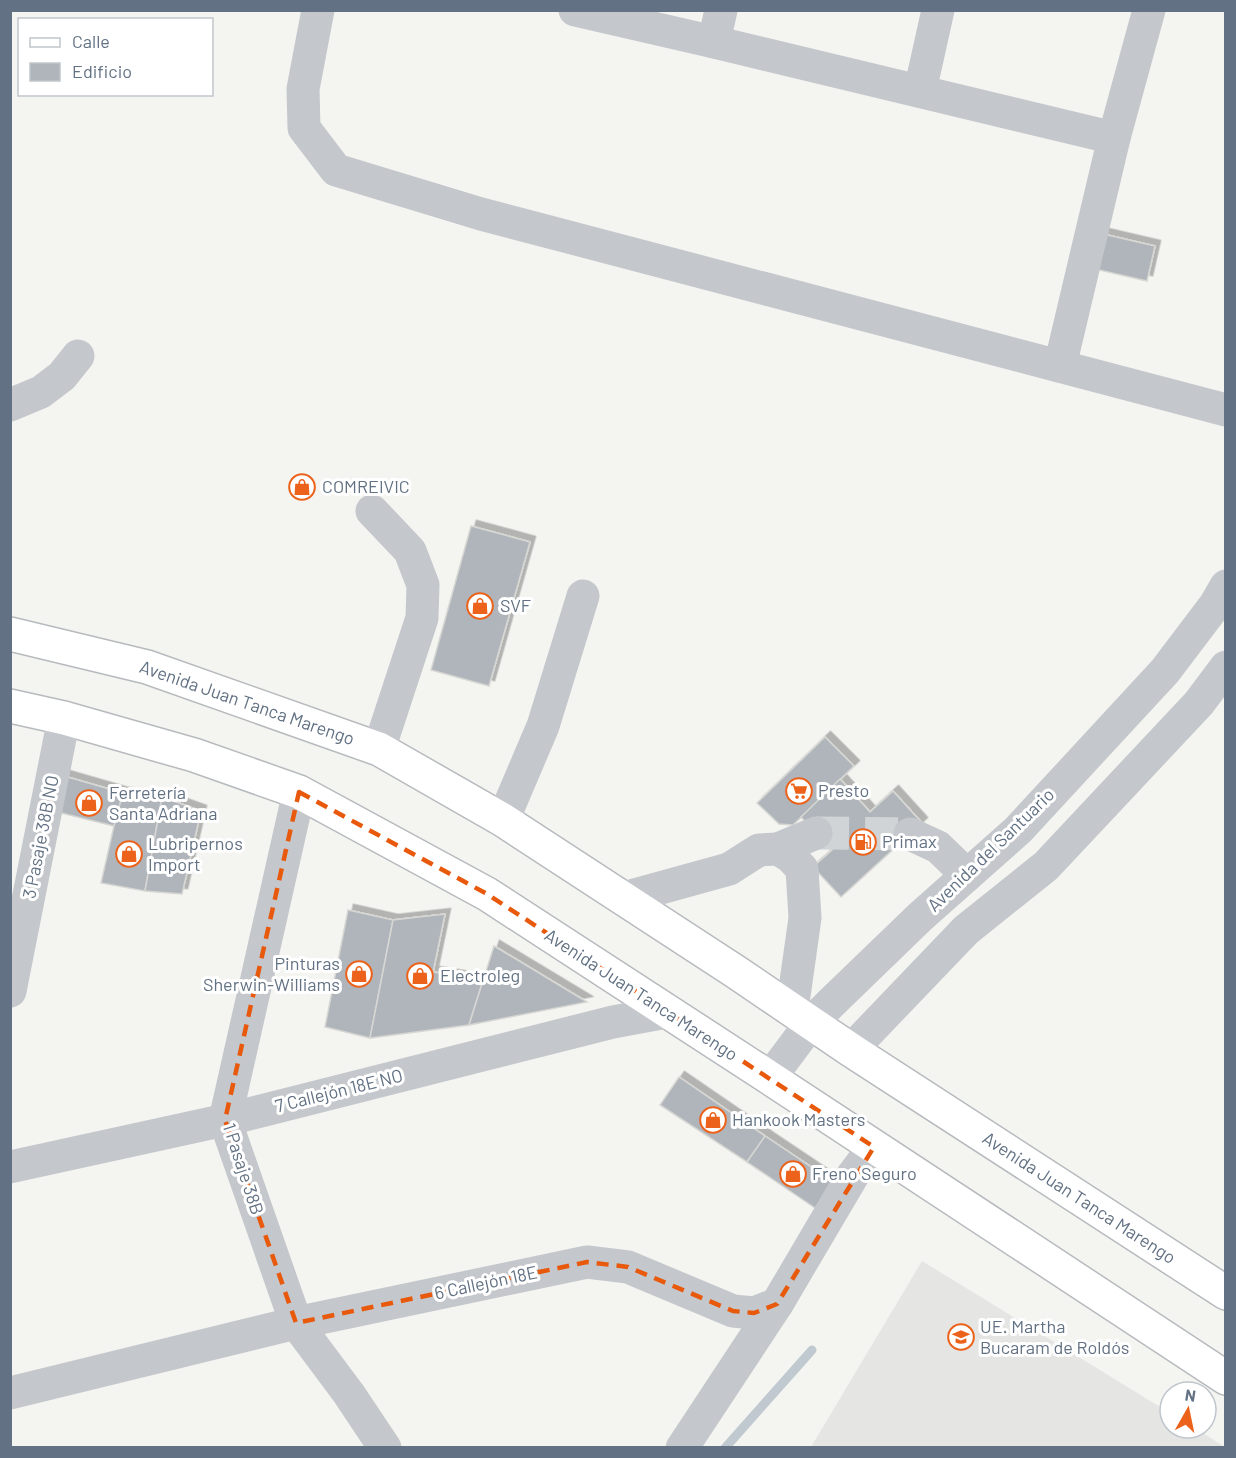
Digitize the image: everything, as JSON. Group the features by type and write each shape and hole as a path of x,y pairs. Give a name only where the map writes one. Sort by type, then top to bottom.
{"main road":[{"name":"Avenida Juan Tanca Marengo","path":"10,634 147,667 379,749 503,820 851,1050 1226,1293"},
{"name":"Avenida Juan Tanca Marengo","path":"10,706 64,718 194,755 299,792 487,894 1226,1378"}],"street":[{"path":"318,10 303,89 304,128 336,171 492,217 1226,410"},
{"path":"575,10 1114,138"},
{"path":"714,42 721,10"},
{"path":"920,91 938,10"},
{"path":"1060,366 1114,138 1149,10"},
{"path":"10,405 41,392 62,376 78,356"},
{"path":"372,511 410,551 423,585 422,618 379,749"},
{"name":"Avenida del Santuario","path":"770,1078 801,1017 920,917 1018,830 1164,671 1215,605 1226,586"},
{"path":"503,820 543,726 583,596"},
{"path":"851,1050 966,930 1046,866 1199,703 1226,667"},
{"name":"3 Pasaje 38B NO","path":"10,991 64,718"},
{"name":"1 Pasaje 38B","path":"299,792 225,1120 296,1323 350,1394 385,1448"},
{"path":"624,898 729,869 759,850 778,849 816,833"},
{"path":"910,834 938,847 967,875"},
{"path":"778,849 791,857 802,869 805,918 801,1017"},
{"name":"7 Callejón 18E NO","path":"10,1167 225,1120 613,1022 667,1012"},
{"path":"682,1448 777,1304 853,1175 874,1147"},
{"name":"6 Callejón 18E","path":"10,1393 296,1323 587,1262 628,1267 733,1311 754,1313 777,1304"}],"highlighted area":[{"path":"299,792 487,894 874,1147 777,1304 754,1313 733,1311 628,1267 587,1262 296,1323 225,1120"}],"shaded area":[{"name":"UE. Martha Bucaram de Roldós","path":"922,1261 1158,1406 1158,1440 1214,1440 1225,1447 811,1447"}],"building":[{"path":"1103,234 1155,246 1147,281 1095,269"},
{"name":"SVF","path":"471,526 530,542 489,686 431,670"},
{"name":"Presto","path":"825,737 854,766 793,825 779,824 757,803"},
{"name":"Ferretería Santa Adriana","path":"64,776 123,793 114,826 57,812"},
{"name":"Primax","path":"840,779 870,812 893,791 922,823 841,897 813,867 832,850 801,817"},
{"name":"Lubripernos Import","path":"123,793 162,797 145,891 101,883"},
{"path":"162,797 201,811 182,894 145,891"},
{"name":"Pinturas Sherwin-Williams","path":"348,910 393,920 370,1038 325,1027"},
{"name":"Electroleg","path":"445,914 433,972 483,980 469,1025 370,1038 393,920"},
{"path":"494,946 587,1002 469,1025"},
{"name":"Hankook Masters","path":"679,1077 765,1136 747,1162 660,1105"},
{"name":"Freno Seguro","path":"765,1136 838,1185 821,1212 747,1162"}],"waterway":[{"path":"725,1448 812,1350"}],"tunnel":[{"path":"816,833 910,834"}],"place":[{"name":"COMREIVIC","path":"302,487"},
{"name":"SVF","path":"480,606"},
{"name":"Presto","path":"799,791"},
{"name":"Ferretería Santa Adriana","path":"89,803"},
{"name":"Primax","path":"863,842"},
{"name":"Lubripernos Import","path":"129,854"},
{"name":"Pinturas Sherwin-Williams","path":"359,974"},
{"name":"Electroleg","path":"420,976"},
{"name":"Hankook Masters","path":"713,1120"},
{"name":"Freno Seguro","path":"793,1174"},
{"name":"UE. Martha Bucaram de Roldós","path":"961,1337"}]}
